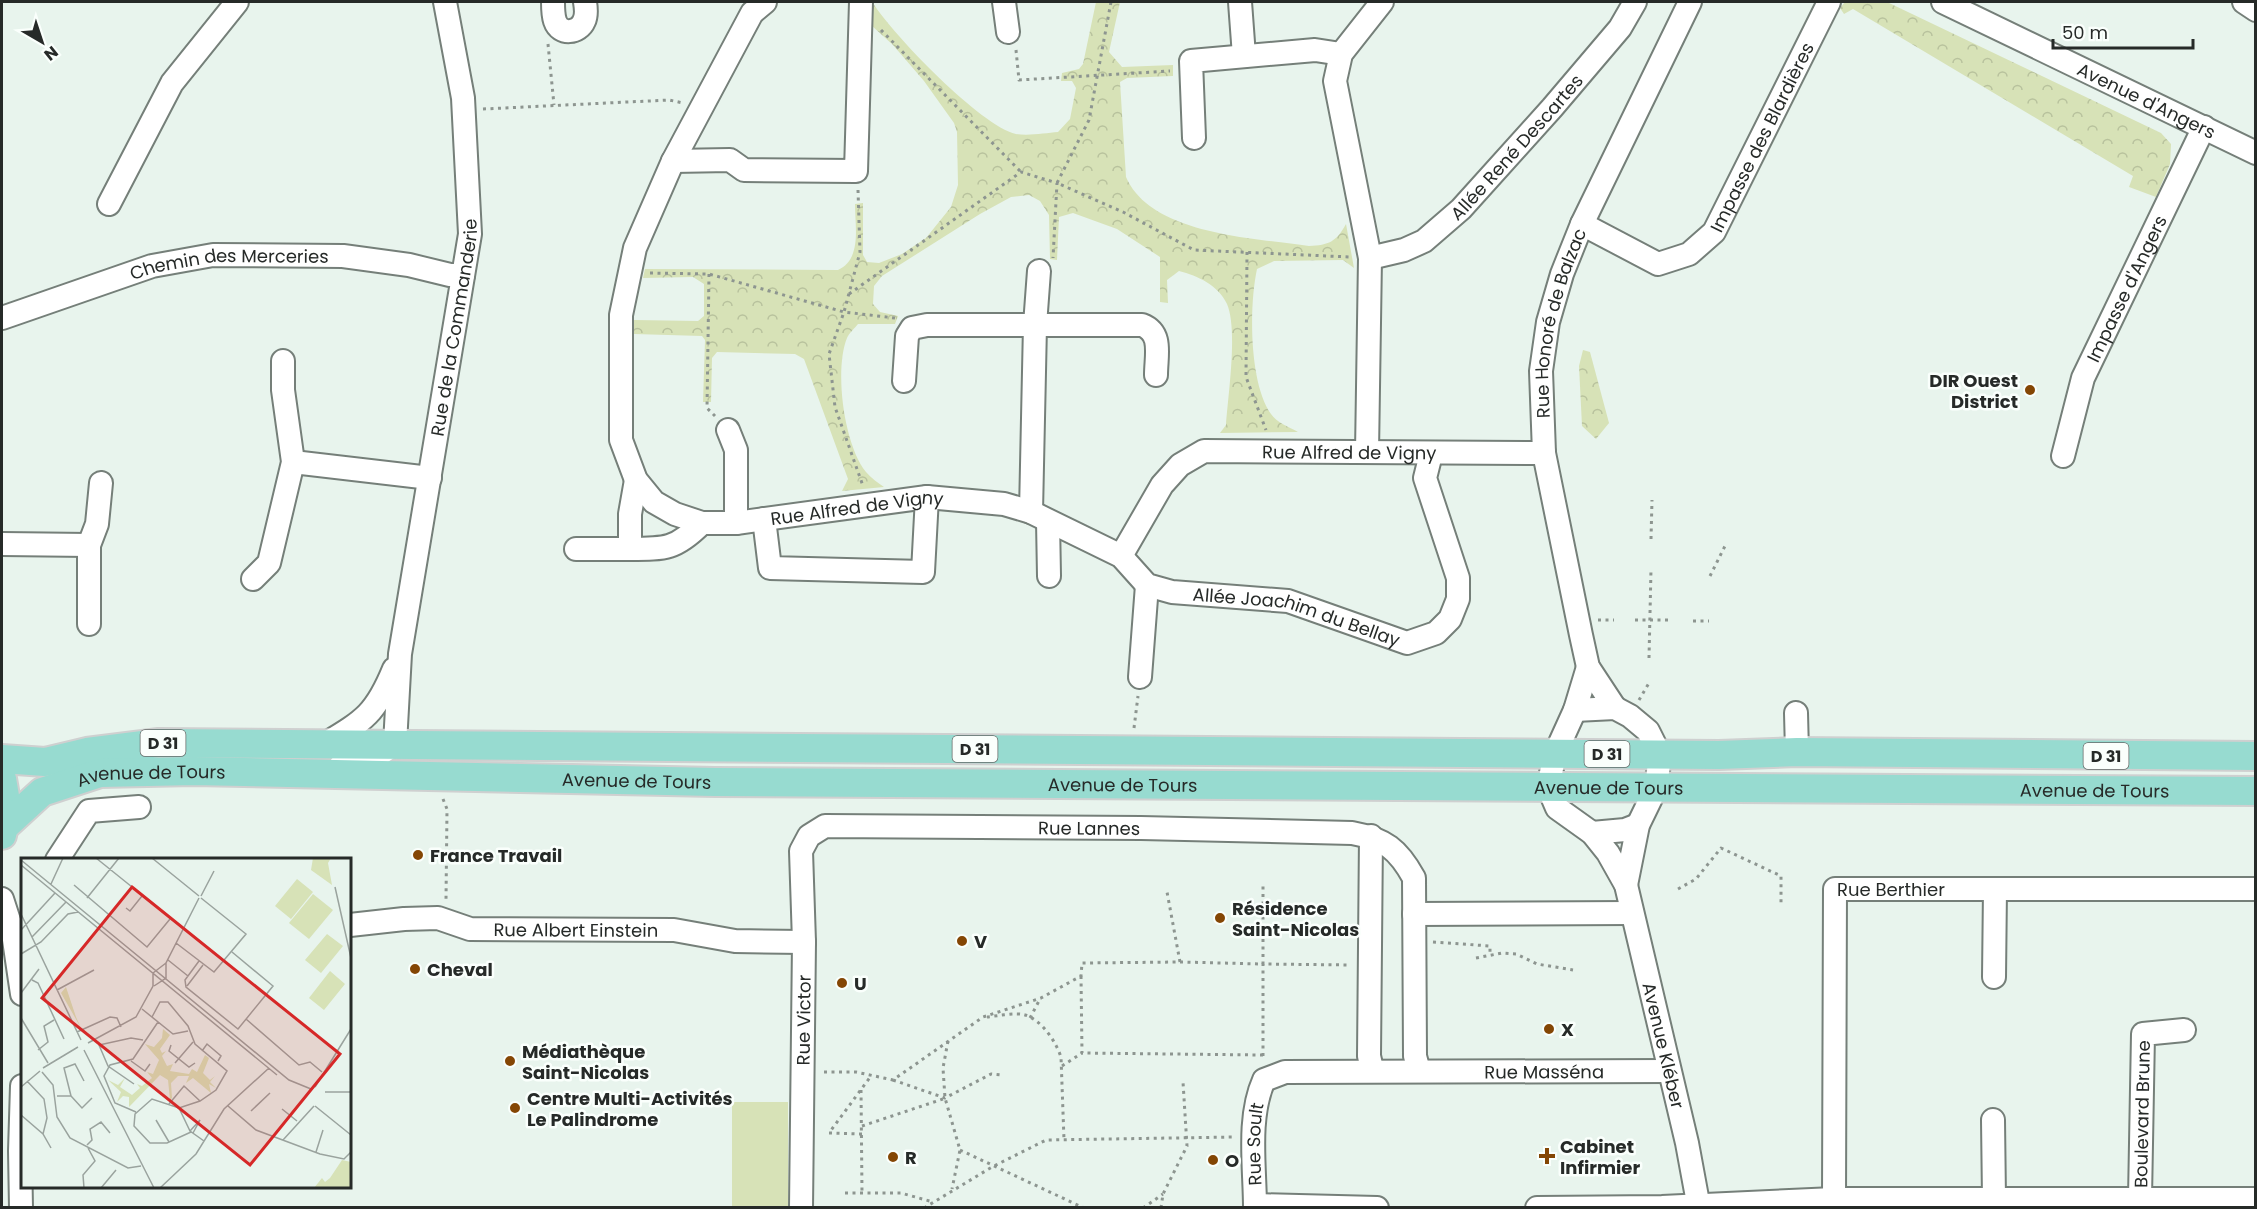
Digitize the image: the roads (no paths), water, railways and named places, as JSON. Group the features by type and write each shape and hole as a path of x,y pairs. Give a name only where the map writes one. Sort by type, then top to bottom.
{"main road":[{"name":"Avenue de Tours","path":"2,759 45,762 87,752 159,743 1660,755 1797,752 2256,756"},
{"name":"Avenue de Tours","path":"3,830 42,792 100,774 194,771 727,782 2256,791"},
{"path":"2,779 7,808 3,830"}],"street":[{"path":"109,204 172,83 237,2"},
{"name":"Rue de la Commanderie","path":"395,744 400,654 470,234 463,110 445,2"},
{"path":"554,12 560,28 569,32 577,30 586,15 585,2"},
{"name":"Rue Alfred de Vigny","path":"765,2 752,14 701,107 673,161 635,248 621,315 621,440 636,480 654,502 675,514 702,523 736,523 927,497 1004,504 1040,516 1121,556 1162,485 1180,465 1204,451 1544,453"},
{"path":"1004,2 1008,32"},
{"path":"1240,2 1244,56"},
{"path":"1367,452 1370,258 1335,81 1341,54 1382,2"},
{"name":"Allée René Descartes","path":"1370,258 1404,250 1424,241 1461,209 1620,28 1635,2"},
{"name":"Rue Honoré de Balzac","path":"1588,667 1544,453 1541,371 1548,322 1562,274 1582,224 1690,2"},
{"name":"Impasse des Blardières","path":"1582,224 1659,264 1689,254 1714,232 1829,2"},
{"name":"Avenue d'Angers","path":"1943,2 2256,153"},
{"path":"2244,2 2256,10"},
{"path":"673,161 730,160 744,170 856,171 861,6"},
{"path":"1194,138 1191,61 1314,50 1341,54"},
{"name":"Impasse d'Angers","path":"2063,456 2083,378 2204,127"},
{"name":"Chemin des Merceries","path":"2,318 152,266 213,255 343,256 450,275 463,275"},
{"path":"1038,271 1035,326 1040,516 1049,576"},
{"path":"904,381 907,336 912,328 927,325 1142,325 1152,329 1156,336 1156,375"},
{"path":"253,579 268,563 293,462 283,390 284,361"},
{"path":"728,430 736,450 736,523"},
{"name":"Allée Joachim du Bellay","path":"1147,585 1172,592 1288,601 1407,643 1422,640 1436,633 1450,619 1458,599 1458,578 1425,477 1431,454"},
{"path":"293,462 430,478"},
{"path":"630,549 630,514 636,480"},
{"path":"89,624 89,544 97,524 101,483"},
{"path":"764,519 770,568 923,572 927,497"},
{"path":"576,549 664,549 682,543 702,523"},
{"path":"2,544 89,544"},
{"path":"1121,556 1147,585 1140,677"},
{"name":"Rue de la Commanderie","path":"326,744 355,726 378,704 400,654"},
{"path":"1588,667 1615,708 1648,730 1660,755 1656,788 1638,825 1626,885"},
{"path":"1588,667 1575,710 1555,754 1548,787 1557,808 1592,833 1608,853 1626,885"},
{"path":"1575,710 1615,708"},
{"path":"1796,713 1797,752"},
{"path":"194,771 348,766 368,762 395,744"},
{"path":"58,858 88,812 138,807"},
{"path":"1592,833 1625,830 1638,825"},
{"name":"Rue Lannes","path":"809,836 825,826 837,826 1159,828 1352,833 1371,837 1400,854 1414,878 1415,1056 1419,1071"},
{"name":"Rue Victor","path":"801,1208 804,942 801,851 809,836"},
{"path":"1371,837 1369,1056 1372,1070"},
{"name":"Avenue Kléber","path":"1626,885 1699,1206"},
{"name":"Rue Berthier","path":"1834,1199 1835,889 2256,889"},
{"path":"1994,977 1995,889"},
{"path":"2,899 21,990"},
{"path":"1414,914 1632,913"},
{"name":"Rue Albert Einstein","path":"351,925 438,918 470,929 674,930 735,941 804,942"},
{"name":"Boulevard Brune","path":"2140,1198 2143,1034 2184,1030"},
{"name":"Rue Masséna","path":"1264,1080 1285,1072 1372,1070 1669,1071"},
{"name":"Rue Soult","path":"1255,1206 1254,1117 1258,1094 1264,1080"},
{"path":"21,1118 21,1208"},
{"path":"1993,1120 1994,1199"},
{"name":"Boulevard Brune","path":"1537,1208 1699,1206 1834,1199 1862,1204 1994,1199 2256,1199"},
{"path":"1255,1206 1377,1208"}],"place":[{"name":"DIR Ouest District","path":"2030,390"},
{"name":"France Travail","path":"418,855"},
{"name":"Résidence Saint-Nicolas","path":"1220,918"},
{"name":"V","path":"962,941"},
{"name":"Cheval","path":"415,969"},
{"name":"U","path":"842,983"},
{"name":"X","path":"1549,1029"},
{"name":"Médiathèque Saint-Nicolas","path":"510,1061"},
{"name":"Centre Multi-Activités Le Palindrome","path":"515,1108"},
{"name":"Cabinet Infirmier","path":"1547,1156"},
{"name":"R","path":"893,1157"},
{"name":"O","path":"1213,1160"}]}
